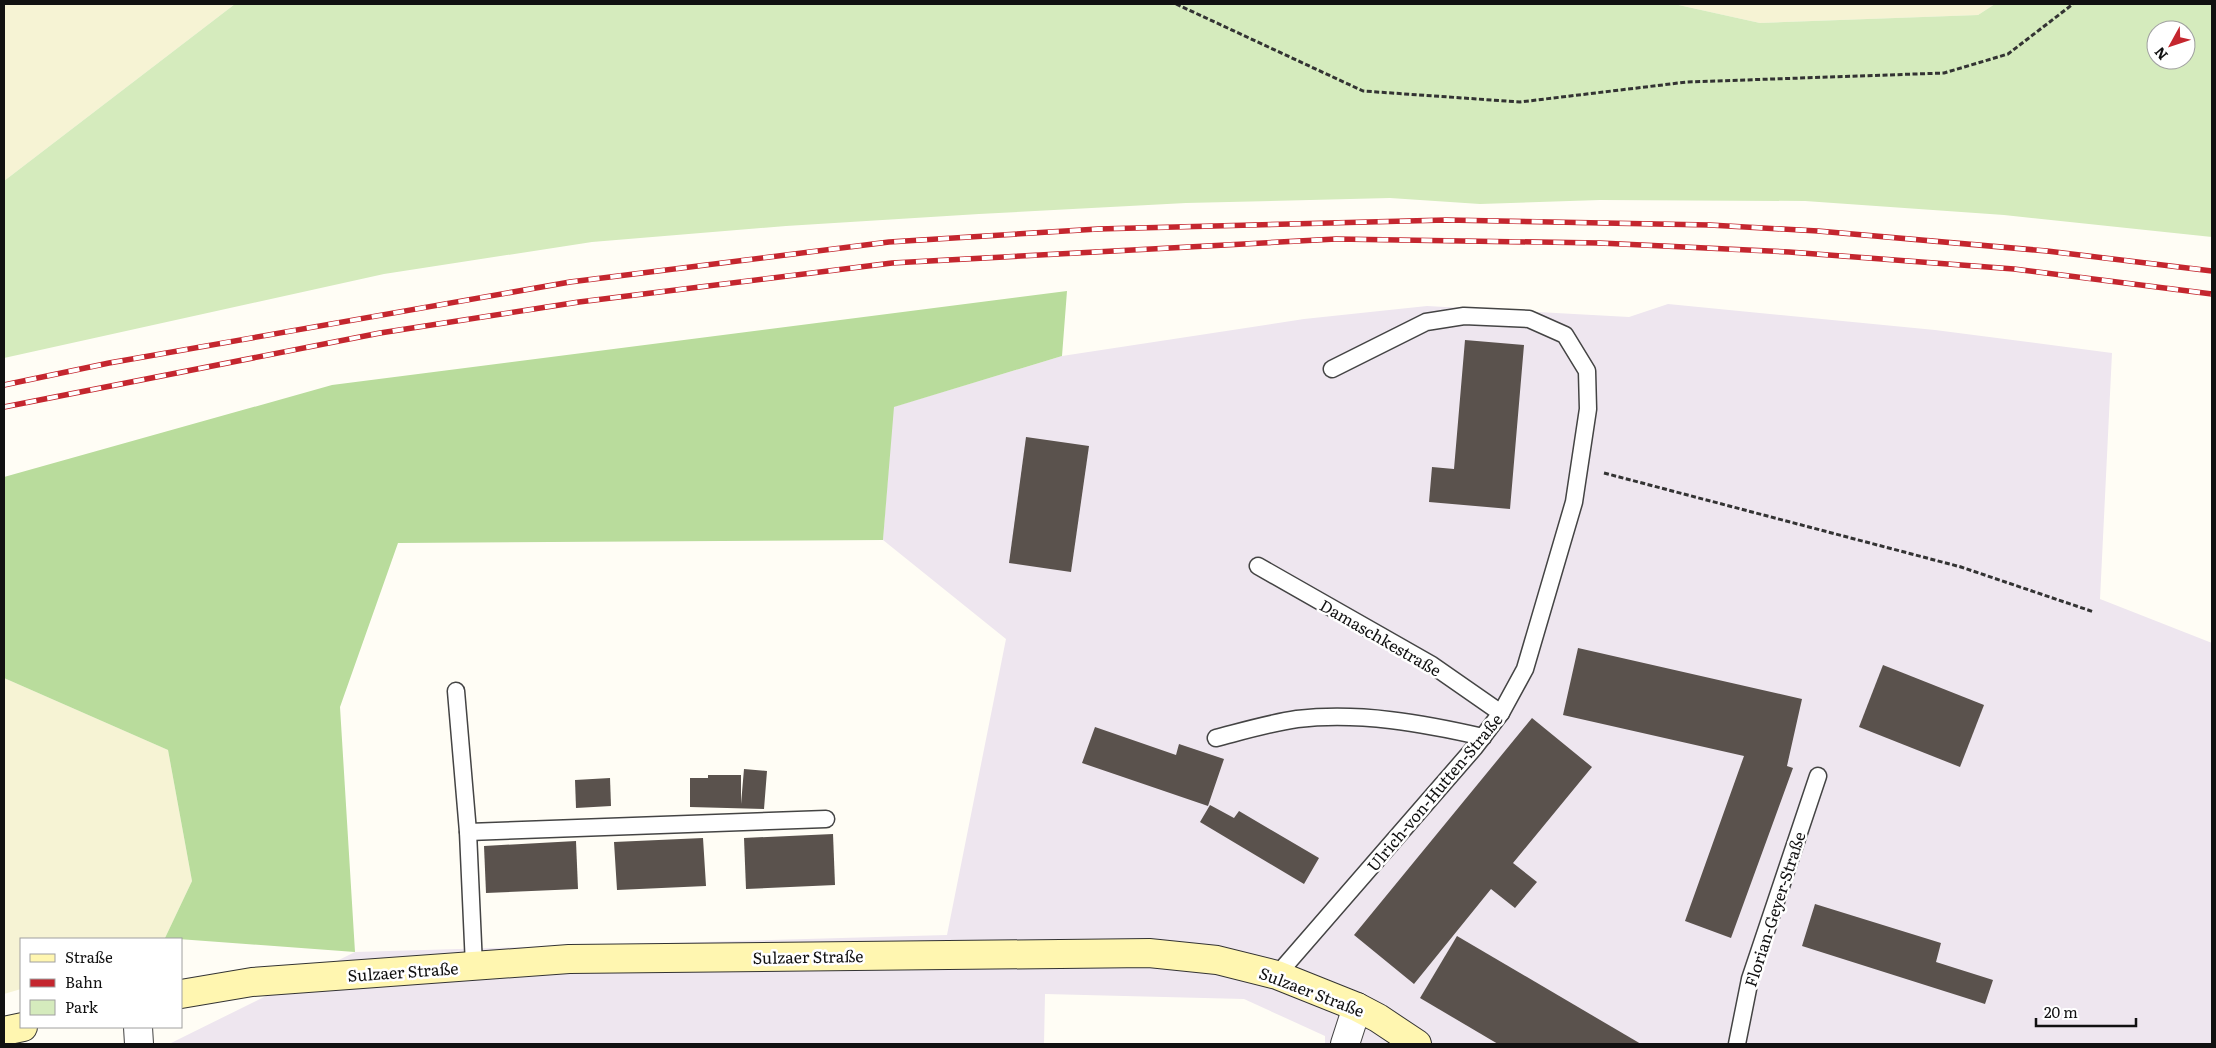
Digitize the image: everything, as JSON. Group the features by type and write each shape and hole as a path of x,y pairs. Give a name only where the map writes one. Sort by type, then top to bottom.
{"main road":[{"name":"Sulzaer Straße","path":"182,994 252,982 569,959 1149,953 1217,960 1277,975 1357,1007 1378,1018 1417,1044"},
{"path":"4,1031 20,1028"}],"street":[{"path":"1345,1044 1357,1007"},
{"path":"138,1028 139,1044"}],"lane":[{"name":"Ulrich-von-Hutten-Straße","path":"1277,975 1483,737 1501,712 1525,669 1574,502 1588,409 1587,371 1565,335 1529,319 1464,316 1426,322 1332,369"},
{"name":"Damaschkestraße","path":"1258,566 1432,665 1501,712"},
{"path":"456,691 468,832 474,966"},
{"path":"1216,738 1289,721 1337,717 1374,718 1412,723 1483,737"},
{"name":"Florian-Geyer-Straße","path":"1738,1044 1750,979 1818,776"},
{"path":"468,832 826,819"}],"path":[{"path":"1176,4 1363,91 1520,102 1686,82 1944,73 2008,54 2073,4"},
{"path":"1579,466 1961,567 2094,612"}],"shaded area":[{"path":"4,4 235,4 4,181"},
{"path":"1674,4 1995,4 1978,15 1760,23"},
{"path":"1668,304 1935,330 2112,353 2100,599 2212,643 2212,1044 1325,1044 1325,1036 1244,999 1045,994 1044,1044 169,1044 355,952 947,935 1006,639 883,540 893,407 1062,356 1304,319 1427,306 1629,317"},
{"path":"4,678 168,750 192,881 165,938 20,938 20,989 4,994"}],"green space":[{"path":"235,4 1674,4 1760,23 1978,15 1995,4 2212,4 2212,237 2004,215 1805,201 1600,200 1480,204 1390,198 1186,203 979,214 786,226 592,242 384,274 4,358 4,181"},
{"path":"1067,291 1062,356 894,407 883,540 398,543 340,707 355,952 165,938 192,881 168,750 4,678 4,477 332,385"}],"building":[{"path":"1465,340 1524,345 1510,509 1429,502 1432,467 1454,469"},
{"path":"1026,437 1089,446 1071,572 1009,563"},
{"path":"1578,648 1802,699 1787,766 1793,768 1731,938 1685,921 1744,756 1563,715"},
{"path":"1883,665 1984,705 1960,767 1859,727"},
{"path":"1532,718 1592,767 1513,863 1537,882 1515,908 1491,889 1414,984 1354,935"},
{"path":"1095,727 1176,755 1179,744 1224,759 1208,806 1082,763"},
{"path":"744,769 767,771 764,809 690,807 690,778 708,778 708,775 741,775 741,804"},
{"path":"610,778 611,806 576,808 575,780"},
{"path":"1210,805 1234,818 1239,811 1319,858 1304,884 1200,822"},
{"path":"833,834 835,885 746,889 744,838"},
{"path":"703,838 706,886 617,890 614,842"},
{"path":"576,841 578,889 486,893 484,846"},
{"path":"1815,904 1941,943 1936,962 1993,980 1985,1004 1802,946"},
{"path":"1457,936 1641,1044 1498,1044 1420,998"}],"railway":[{"path":"4,385 109,363 570,282 889,242 1098,229 1446,220 1710,225 1818,231 2047,251 2212,271"},
{"path":"4,407 380,333 579,302 892,263 1336,239 1600,243 1789,252 2014,269 2212,294"}]}
